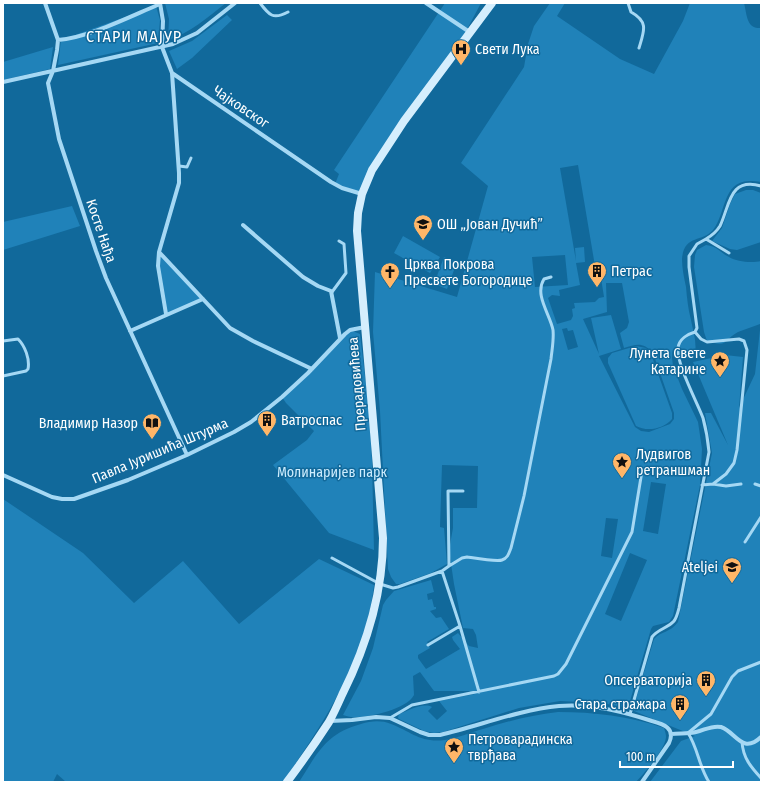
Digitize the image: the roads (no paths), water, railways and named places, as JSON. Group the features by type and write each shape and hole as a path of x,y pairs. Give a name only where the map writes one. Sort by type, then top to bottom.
{"main road":[{"name":"Прерадовићева","path":"287,782 329,721 352,676 376,606 380,584 383,556 382,538 358,231 358,213 362,194 372,170 404,121 492,3"}],"street":[{"name":"Косте Нађа","path":"45,3 58,40 53,71 48,85 64,155 96,252 130,331 187,455"},
{"path":"58,40 70,39 97,30 160,3 163,21 162,47 172,74 179,166 179,183 159,252 158,266 166,314"},
{"path":"3,82 173,44 191,36 235,3"},
{"path":"426,3 471,33"},
{"name":"Чајковског","path":"172,74 331,182 342,188 362,194"},
{"path":"243,224 303,277 318,286 329,289 332,292 340,338"},
{"path":"159,252 230,328 253,341 312,369"},
{"path":"130,331 203,299"},
{"name":"Павла Јуришића Штурма","path":"3,475 52,497 62,499 74,499 128,480 187,455 251,422 282,397 312,369 340,338 350,330 365,327"},
{"path":"329,721 376,717 390,718 420,732 429,735 440,735 520,714 558,706 605,708 663,724 669,729 671,734 669,743 642,782"},
{"path":"671,734 696,732 718,726 724,728 742,742 754,742 761,737"}],"lane":[{"path":"260,3 267,13 273,16 282,15 288,12"},
{"path":"628,3 631,12 639,17 644,24 643,35 639,48"},
{"path":"179,166 187,167 191,158"},
{"path":"712,484 726,474 734,463 737,450 747,350 744,341 740,339 707,342 701,339 696,332 697,328 689,267 689,256 697,244 706,239 719,228 728,203 735,190 745,185 753,184 761,186"},
{"path":"706,239 729,253"},
{"path":"332,292 346,273 344,244 339,241"},
{"path":"332,558 380,584 393,588 442,571 462,558 467,557 497,561 503,560 508,556 524,496 551,359 553,337 552,329 543,304 540,285 544,279 551,277"},
{"path":"630,714 652,637 656,632 675,620 679,608 708,452 707,437 703,420 680,362 678,349 679,343 684,338 689,334 696,332"},
{"path":"3,341 18,339 23,344 27,357 28,370 3,376"},
{"path":"390,718 412,706 558,674 566,664 632,532 642,471"},
{"path":"702,485 712,484 726,486 741,484"},
{"path":"755,484 761,486"},
{"path":"449,566 448,491 463,491"},
{"path":"745,542 761,517"},
{"path":"442,571 479,692"},
{"path":"428,645 460,626"},
{"path":"710,782 704,774 696,746 688,733 711,714 732,677 738,671 761,662"},
{"path":"742,742 746,760 761,778"}],"place":[{"name":"Свети Лука","path":"461,66"},
{"name":"ОШ „Јован Дучић”","path":"423,241"},
{"name":"Петрас","path":"597,288"},
{"name":"Црква Покрова Пресвете Богородице","path":"390,289"},
{"name":"Лунета Свете Катарине","path":"720,378"},
{"name":"Ватроспас","path":"267,437"},
{"name":"Владимир Назор","path":"152,440"},
{"name":"Лудвигов ретраншман","path":"622,479"},
{"name":"Ateljei","path":"732,584"},
{"name":"Опсерваторија","path":"706,697"},
{"name":"Стара стражара","path":"680,721"},
{"name":"Петроварадинска тврђава","path":"454,764"}],"district":[{"name":"СТАРИ МАЈУР","path":"134,36"}],"park label":[{"name":"Молинаријев парк","path":"332,472"}]}
